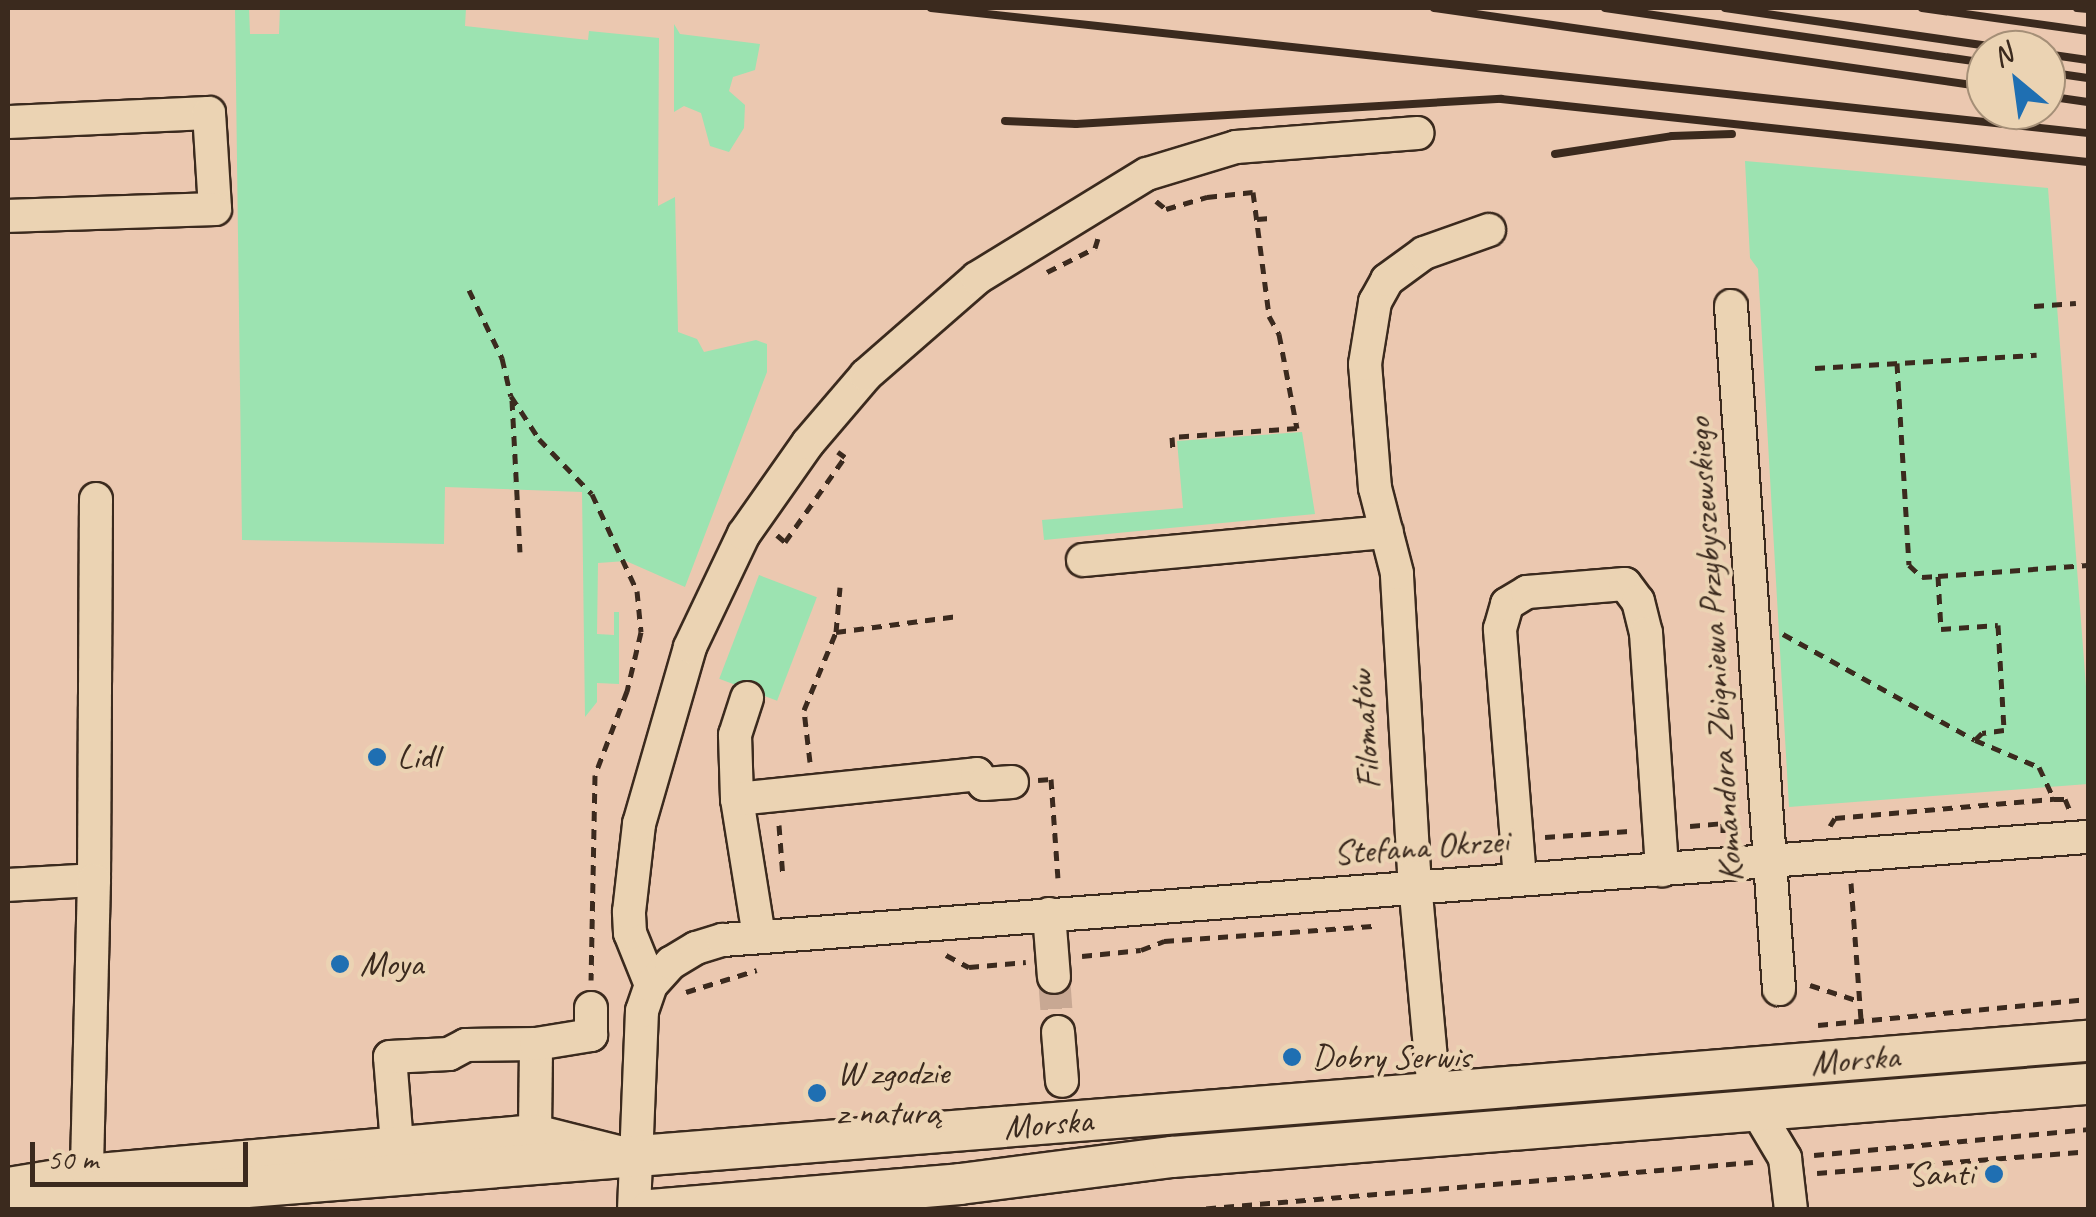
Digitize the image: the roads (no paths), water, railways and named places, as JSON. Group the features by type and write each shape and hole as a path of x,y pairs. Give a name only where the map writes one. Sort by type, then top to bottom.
{"main road":[{"name":"Morska","path":"8,1206 2088,1041"},
{"name":"Morska","path":"651,1210 960,1184 1172,1157 2088,1084"}],"street":[{"path":"8,122 210,112 215,208 8,216"},
{"path":"634,1210 642,1012 663,991 630,932 628,912 639,824 690,647 744,534 808,443 866,374 978,278 1147,174 1236,146 1417,133"},
{"name":"Filomatów","path":"1434,1092 1396,573 1375,488 1364,364 1375,302 1388,280 1424,252 1489,230"},
{"name":"Komandora Zbigniewa Przybyszewskiego","path":"1732,306 1779,989"},
{"path":"86,1171 94,880 96,500"},
{"path":"1083,560 1387,532"},
{"path":"1520,879 1500,629 1507,604 1527,592 1625,584 1638,601 1646,632 1662,870"},
{"path":"747,698 735,735 737,799 759,936"},
{"path":"737,799 977,774 984,784 1012,782"},
{"name":"Stefana Okrzei","path":"663,991 671,963 696,948 759,936 2088,837"},
{"path":"8,886 94,880"},
{"path":"1049,914 1053,968"},
{"path":"397,1144 390,1057 449,1054 466,1044 536,1044 590,1036 591,1008"},
{"path":"1058,1032 1062,1081"},
{"path":"535,1131 536,1044"},
{"path":"1757,1111 1787,1167 1791,1210"},
{"path":"8,1184 86,1171 535,1131 637,1156"}],"tunnel":[{"path":"1054,977 1058,1032"}],"railway":[{"path":"931,8 2088,133"},
{"path":"1434,8 1966,84"},
{"path":"1605,8 1966,60"},
{"path":"1725,8 1966,43"},
{"path":"1922,8 2088,31"},
{"path":"2077,8 2088,9"},
{"path":"2066,57 2088,60"},
{"path":"2066,75 2088,78"},
{"path":"1005,121 1076,124 1501,99 2088,162"},
{"path":"2066,99 2088,102"},
{"path":"1555,154 1672,136 1732,134"}],"place":[{"name":"Lidl","path":"377,757"},
{"name":"Moya","path":"340,964"},
{"name":"Dobry Serwis","path":"1292,1057"},
{"name":"W zgodzie z naturą","path":"817,1093"},
{"name":"Santi","path":"1994,1174"}]}
